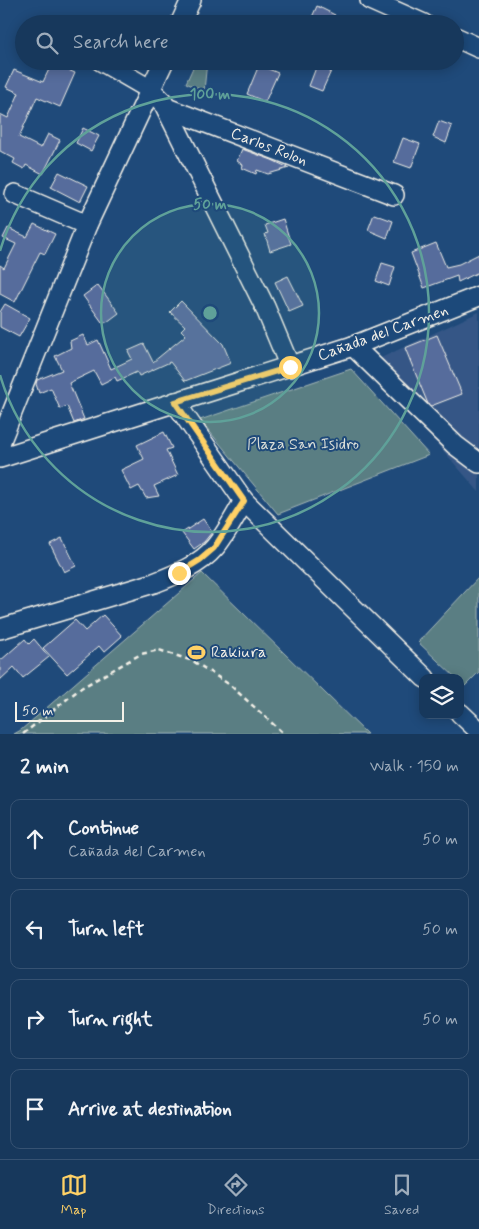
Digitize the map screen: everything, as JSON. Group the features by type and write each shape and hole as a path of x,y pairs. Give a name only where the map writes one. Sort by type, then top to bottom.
{"street":[{"path":"184,15 191,0"},
{"path":"370,0 404,15"},
{"path":"464,41 479,48"},
{"name":"Carlos Rolon","path":"117,70 151,90 167,108 394,195"},
{"path":"0,443 87,225 160,70"},
{"path":"167,108 264,307 290,367"},
{"path":"15,194 87,225"},
{"name":"Cañada del Carmen","path":"0,458 353,346 479,296"},
{"path":"353,346 455,445 479,463"},
{"path":"175,402 244,501 420,674"},
{"path":"0,629 154,583 179,573 200,560 214,548 244,501"},
{"path":"464,717 479,731"}],"path":[{"path":"23,734 81,688 141,654 159,650 193,661 208,670 230,686 284,734"}],"shaded area":[{"path":"479,312 479,492 368,364"}],"green space":[{"path":"192,70 206,70 204,91 186,83"},
{"name":"Plaza San Isidro","path":"351,369 429,455 278,514 200,420"},
{"name":"Rakiura","path":"202,573 367,734 14,734 21,730"},
{"path":"479,577 479,672 465,686 464,674 452,674 418,642"}],"building":[{"path":"317,6 335,15 313,15"},
{"path":"14,70 43,82 49,70 68,70 75,73 60,107 37,97 19,137 41,148 48,134 60,140 43,174 26,165 24,169 13,163 15,159 0,151 0,114 8,118 19,93 6,87"},
{"path":"257,70 271,70 278,73 265,102 247,94"},
{"path":"315,70 331,71 322,91 309,86"},
{"path":"439,121 452,126 446,143 433,137"},
{"path":"83,128 99,136 91,151 76,143"},
{"path":"403,138 420,144 411,168 394,162"},
{"path":"242,149 289,168 268,174 257,170 256,174 242,168 243,165 237,161"},
{"path":"59,172 88,186 80,202 51,187"},
{"path":"374,214 393,221 387,238 368,230"},
{"path":"283,219 291,244 270,251 265,234 268,233 265,225"},
{"path":"34,224 55,234 45,254 40,252 15,302 0,294 0,265 4,268 16,244 3,238 8,228 27,237"},
{"path":"436,243 446,267 459,264 479,254 479,272 458,282 457,276 424,288 411,253"},
{"path":"382,263 395,267 389,286 376,281"},
{"path":"288,276 303,306 289,312 275,282"},
{"path":"98,285 119,313 107,322 102,322 83,296"},
{"path":"181,301 223,344 231,363 185,381 170,362 139,376 137,372 117,381 115,377 101,384 94,371 69,383 84,419 74,423 67,406 60,409 51,388 39,393 36,384 37,380 62,370 55,356 71,348 70,341 83,335 88,345 98,340 111,369 132,359 128,351 144,344 153,362 186,335 181,330 185,326 170,312"},
{"path":"5,304 30,318 19,337 0,327 0,312"},
{"path":"437,335 462,394 431,406 428,404 405,348"},
{"path":"164,432 172,448 166,450 178,475 154,486 159,496 146,498 139,486 131,490 121,470 144,459 137,445"},
{"path":"203,519 212,532 204,542 194,549 182,533"},
{"path":"62,538 76,566 64,572 50,544"},
{"path":"103,615 122,636 104,652 99,646 67,674 43,648 75,620 85,631"},
{"path":"25,639 29,644 34,639 49,657 23,678 14,667 0,680 0,661"}],"place":[{"name":"Rakiura","path":"197,652"}],"route":[{"path":"179,573 200,560 214,548 244,501 175,402 290,367"}]}
